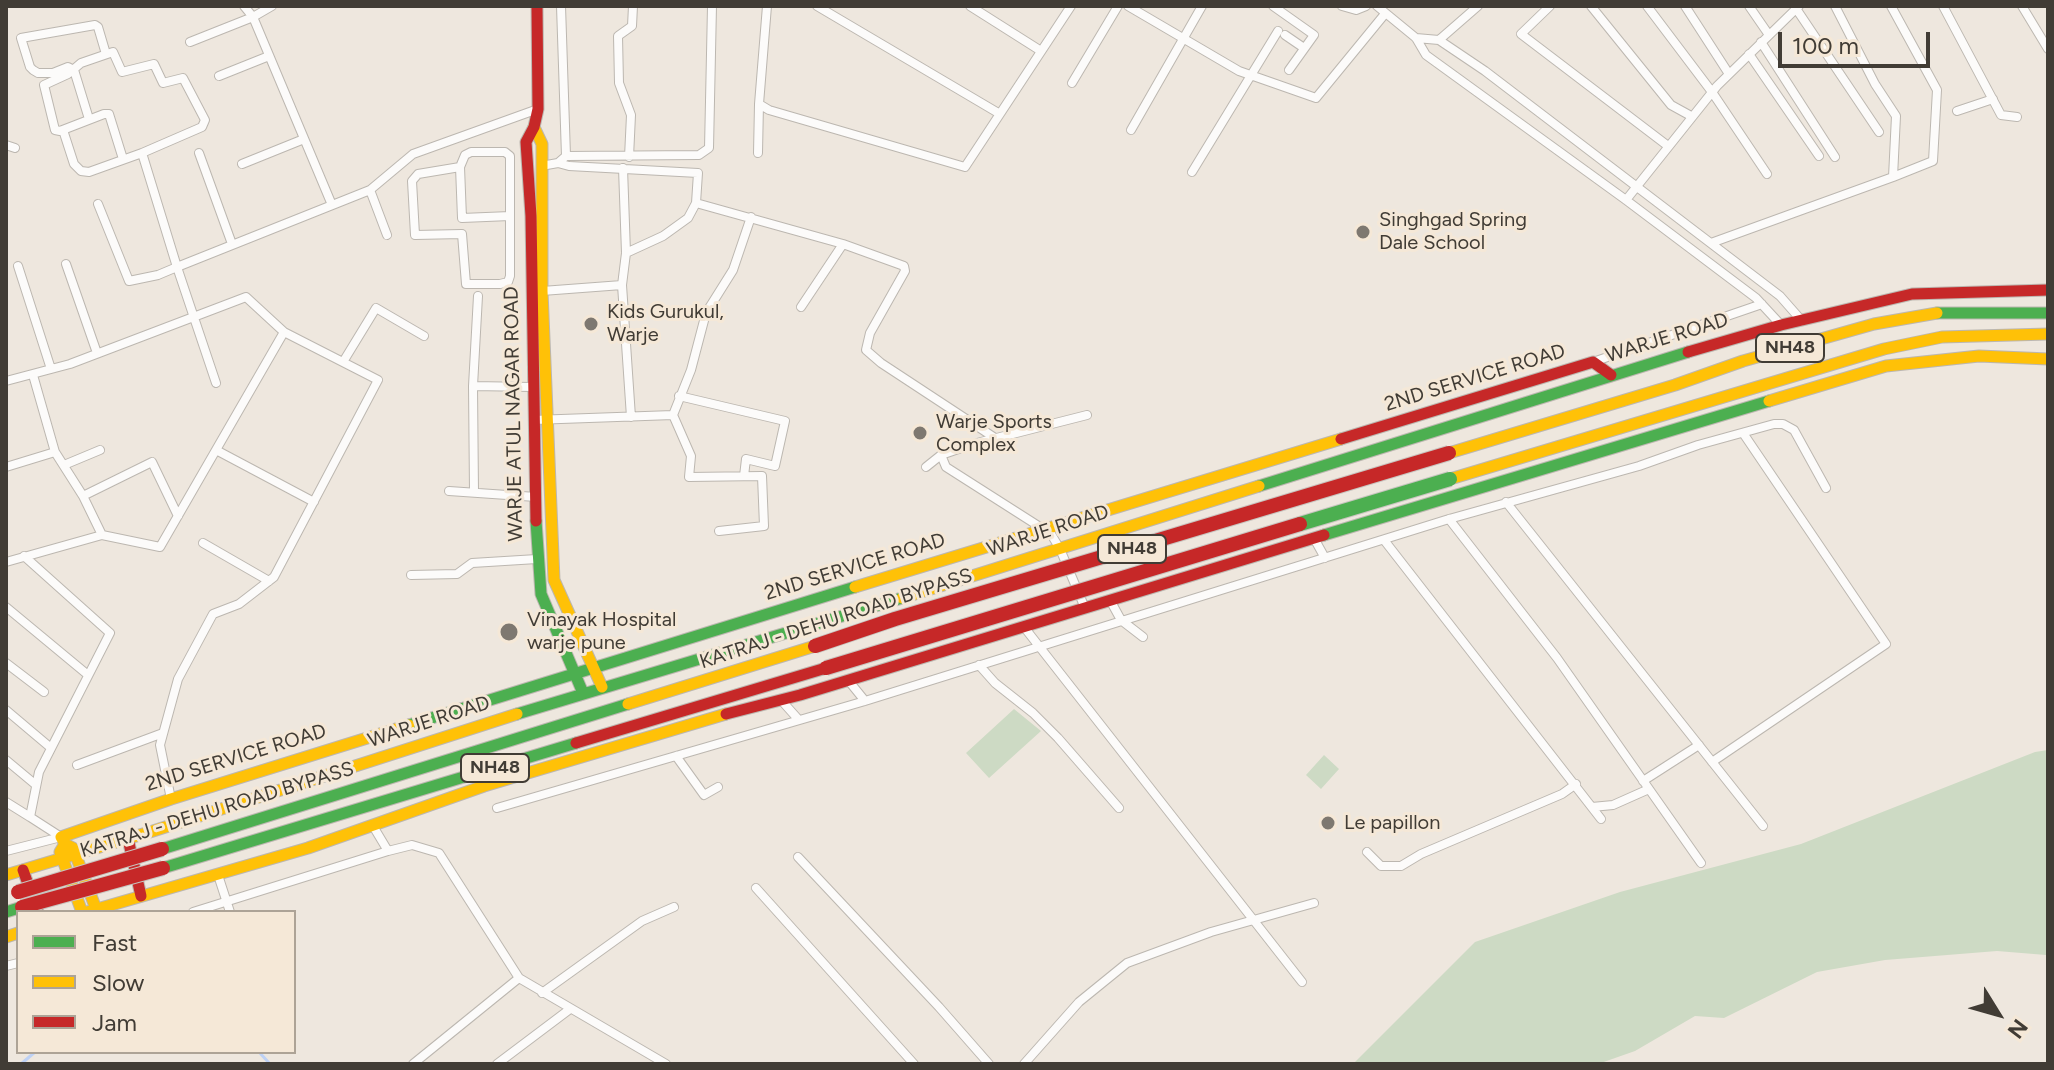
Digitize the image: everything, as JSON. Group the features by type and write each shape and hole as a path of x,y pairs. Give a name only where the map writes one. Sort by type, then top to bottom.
{"main road":[{"path":"537,6 538,109 526,142 542,144"},
{"name":"WARJE ATUL NAGAR ROAD","path":"534,127 542,144 537,559 602,687"},
{"name":"WARJE ATUL NAGAR ROAD","path":"526,142 531,216 532,387 540,420 546,581 541,594 583,693"},
{"name":"WARJE ROAD","path":"6,875 66,849 128,839 602,687 1060,549 1611,375 1781,325 1912,294 2048,290"},
{"name":"KATRAJ - DEHU ROAD BYPASS","path":"12,894 895,619 1546,424 1743,361 1874,324 1941,312 2044,313"},
{"name":"KATRAJ - DEHU ROAD BYPASS","path":"6,912 163,868 1884,349 1942,337 2044,334"},
{"path":"92,910 218,875 373,826 484,786 848,680 1886,366 1979,356 2048,359"},
{"path":"1593,362 1611,375"},
{"name":"2ND SERVICE ROAD","path":"66,849 171,799 1593,362"},
{"path":"128,839 141,896"},
{"path":"66,849 88,910"},
{"path":"23,870 37,910"}],"street":[{"path":"244,6 253,17 332,205"},
{"path":"190,42 253,17 272,6"},
{"path":"561,6 562,160 569,166 698,173 696,203 688,218 663,236 626,253"},
{"path":"629,157 631,115 619,83 618,36 632,26 633,6"},
{"path":"541,166 562,160 699,155 709,148 712,6"},
{"path":"758,153 767,6"},
{"path":"817,6 1000,114"},
{"path":"970,6 1041,51"},
{"path":"759,104 769,110 965,167 1071,6"},
{"path":"1072,83 1118,6"},
{"path":"1128,6 1183,40 1252,76 1316,98 1384,15"},
{"path":"1131,130 1202,6"},
{"path":"1273,6 1313,33 1289,70"},
{"path":"1342,6 1356,10 1366,6"},
{"path":"1377,6 1384,15 1416,38 1426,55 1626,200 1762,304 1781,325"},
{"path":"1439,40 1478,6"},
{"path":"1550,6 1521,34 1668,146"},
{"path":"1591,6 1671,105 1691,116"},
{"path":"1647,6 1712,92 1767,174"},
{"path":"1685,6 1729,74"},
{"path":"1749,6 1769,35"},
{"path":"1835,6 1868,71 1896,116 1893,177"},
{"path":"1711,243 1933,161 1937,90 1891,6"},
{"path":"1943,6 2001,115 2017,117"},
{"path":"2022,6 2048,49"},
{"path":"1626,200 1712,92 1797,7 1879,132"},
{"path":"89,119 74,70 68,67 53,73 38,73 30,67 21,38 95,25 106,54"},
{"path":"1192,172 1282,33 1304,48"},
{"path":"1416,38 1439,40 1485,71 1780,296 1802,321"},
{"path":"1761,42 1835,157"},
{"path":"63,130 74,164 81,171 89,172 142,153 202,127 205,120 183,78 163,83 154,64 122,72 114,52 81,63 44,87 53,127 57,131 109,114 123,159"},
{"path":"1749,54 1819,156"},
{"path":"219,76 269,56"},
{"path":"1957,111 1993,99"},
{"path":"98,204 129,281 158,275 370,190 413,154 538,109"},
{"path":"242,164 304,139"},
{"path":"460,167 418,174 412,181 415,235 462,234 466,284 508,282 510,276 510,216 510,156 508,153 471,152 465,155 460,167 462,218 510,216"},
{"path":"142,153 216,383"},
{"path":"199,153 232,244"},
{"path":"623,168 626,253 622,285 631,417"},
{"path":"370,190 387,235"},
{"path":"696,203 843,244 904,266 905,271 870,333 866,350 995,438"},
{"path":"719,531 764,526 762,476 689,477 691,456 673,415 691,370 706,313 733,270 751,217"},
{"path":"801,307 843,244"},
{"path":"66,264 97,353"},
{"path":"18,266 51,369"},
{"path":"542,291 622,285"},
{"path":"474,492 473,386 478,296"},
{"path":"6,381 97,353 246,297 284,332 378,380 274,577 239,604 213,614 178,679 160,745 171,799"},
{"name":"2ND SERVICE ROAD","path":"1593,362 1762,304"},
{"path":"343,362 376,308 424,336"},
{"path":"6,562 102,535 160,547 284,332"},
{"path":"33,375 55,452 83,496 102,535"},
{"path":"473,386 532,387"},
{"path":"679,396 785,421 775,466 746,459 744,476"},
{"path":"540,420 673,415"},
{"path":"926,467 941,455 1087,415"},
{"path":"497,808 865,701 1449,519 1639,466 1774,424 1783,424 1794,430 1826,488"},
{"path":"1712,762 1886,644 1743,433"},
{"path":"64,465 100,450"},
{"path":"216,450 314,502"},
{"path":"6,467 55,452"},
{"path":"941,455 946,467 1045,530 1060,549 1085,608"},
{"path":"83,496 152,462 178,516"},
{"path":"449,491 536,497"},
{"path":"1506,502 1763,826"},
{"path":"1449,519 1557,658 1701,863"},
{"path":"1315,540 1325,558"},
{"path":"1384,540 1601,819"},
{"path":"203,543 269,581"},
{"path":"24,556 110,633 39,772 30,817"},
{"path":"411,575 457,574 472,563 537,559"},
{"path":"1110,600 1121,620 1143,637"},
{"path":"6,607 88,675"},
{"path":"1024,627 1302,982"},
{"path":"6,663 44,692"},
{"path":"979,665 1058,738 1119,808"},
{"path":"848,680 865,701"},
{"path":"781,700 798,719"},
{"path":"6,710 51,748"},
{"path":"77,765 163,733"},
{"path":"1592,807 1613,805 1646,785 1699,745"},
{"path":"676,756 704,795 718,787"},
{"path":"6,760 36,785"},
{"path":"1367,852 1381,866 1401,866 1421,854 1562,794 1576,784"},
{"path":"6,802 30,817 66,849"},
{"path":"373,826 388,851"},
{"path":"200,910 412,845 439,853 519,978 666,1064"},
{"name":"2ND SERVICE ROAD","path":"6,851 66,849"},
{"path":"798,857 989,1064"},
{"path":"218,875 229,910"},
{"path":"756,888 914,1064"},
{"path":"1024,1064 1079,1002 1127,963 1211,932 1314,903"},
{"path":"542,993 642,921 674,907"},
{"path":"413,1064 519,978"},
{"path":"497,1064 570,1009"}],"green space":[{"path":"1014,709 1041,731 989,778 966,753"},
{"path":"2048,750 2046,955 1997,951 1885,960 1817,972 1724,1018 1695,1016 1635,1051 1598,1064 1353,1064 1475,942 1620,892 1801,844 2035,752"},
{"path":"1324,755 1339,769 1321,789 1306,775"}],"waterway":[{"path":"21,1064 33,1054"},
{"path":"261,1054 270,1064"}],"traffic: fast":[{"path":"1937,313 2048,313"},
{"path":"1259,486 1688,352"},
{"path":"1324,535 1769,401"},
{"path":"1300,524 1450,479"},
{"path":"536,521 541,594 583,693"},
{"path":"409,725 855,587"},
{"path":"517,714 902,598"},
{"path":"162,849 628,704"},
{"path":"163,868 576,743"},
{"path":"6,912 22,907"}],"traffic: slow":[{"path":"534,127 542,144 542,291 554,580 602,687"},
{"path":"1449,453 1675,385 1743,361 1874,324 1937,313"},
{"path":"1450,479 1884,349 1942,337 2048,334"},
{"path":"1769,401 1886,366 1979,356 2048,359"},
{"path":"855,587 1341,439"},
{"path":"902,598 1259,486"},
{"path":"628,704 815,646"},
{"path":"6,875 517,714"},
{"path":"94,910 308,848 484,786 726,714"},
{"path":"96,909 73,848 65,844 61,837 171,799 409,725"},
{"path":"65,844 60,852 81,910"},
{"path":"6,937 16,934"}],"traffic: jam":[{"path":"536,521 531,216 526,142 538,109 537,6"},
{"path":"1688,352 1781,325 1912,294 2048,290"},
{"path":"1341,439 1593,362 1611,375"},
{"path":"815,646 895,619 1449,453"},
{"path":"826,668 1300,524"},
{"path":"726,714 800,695 1324,535"},
{"path":"576,743 826,668"},
{"path":"128,839 141,896"},
{"path":"18,892 162,849"},
{"path":"22,907 163,868"},
{"path":"23,870 37,910"}],"place":[{"name":"Singhgad Spring Dale School","path":"1363,232"},
{"name":"Kids Gurukul, Warje","path":"591,324"},
{"name":"Warje Sports Complex","path":"920,433"},
{"name":"Vinayak Hospital warje pune","path":"509,632"},
{"name":"Le papillon","path":"1328,823"}]}
